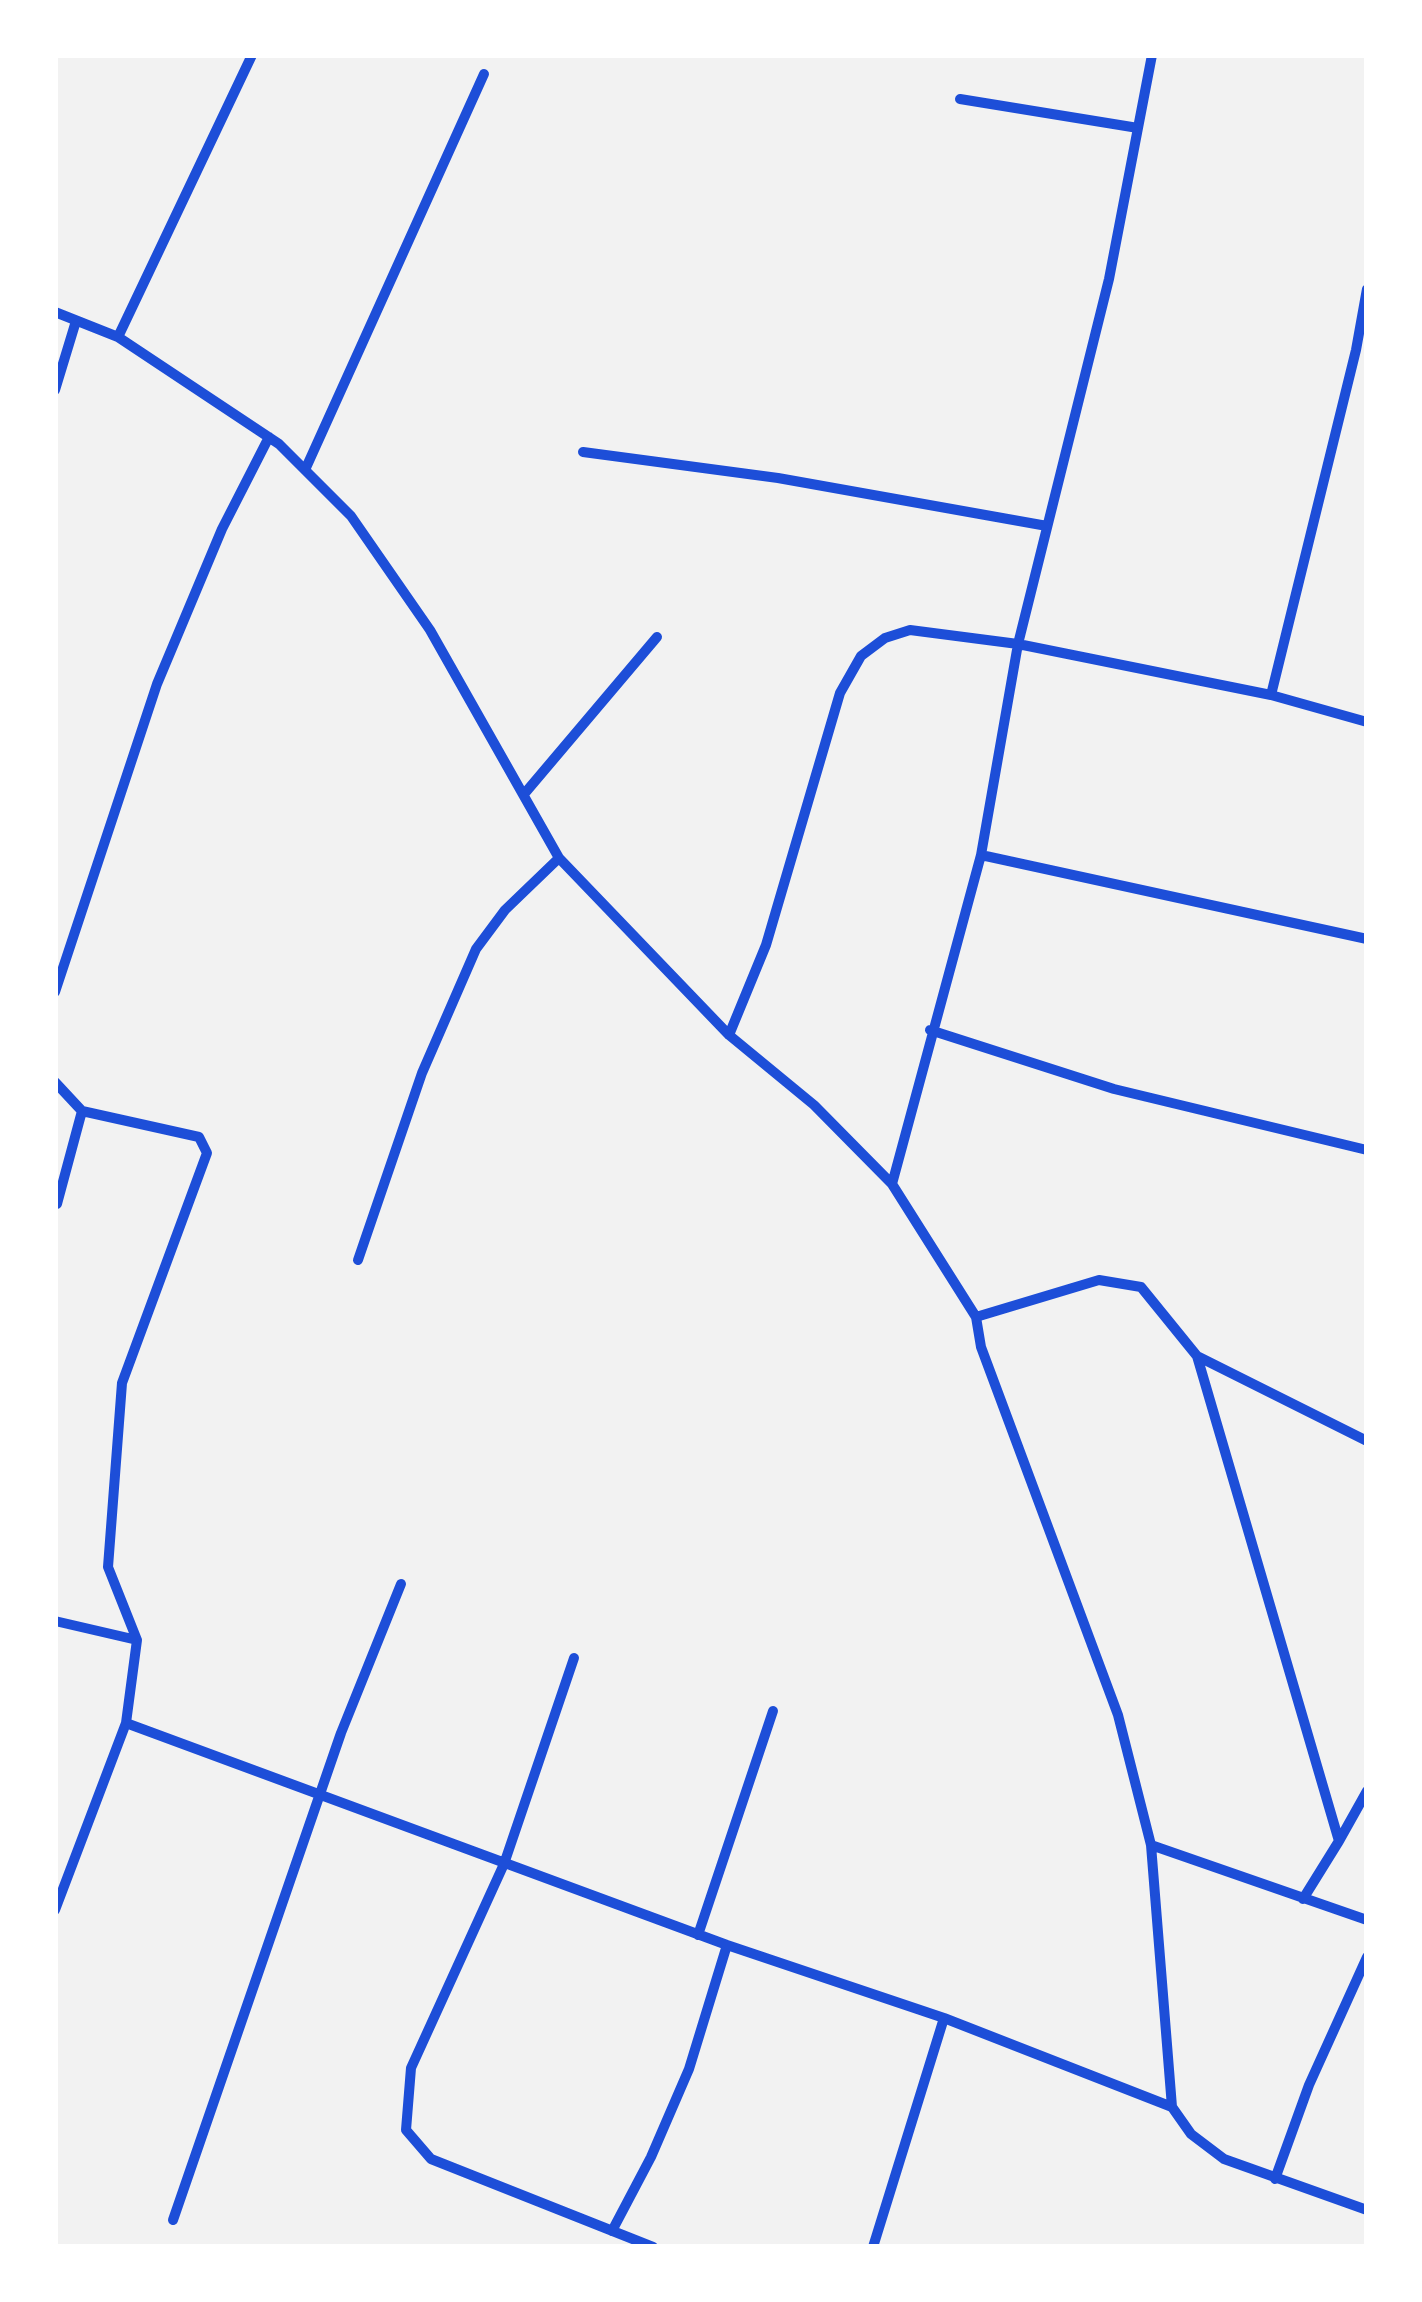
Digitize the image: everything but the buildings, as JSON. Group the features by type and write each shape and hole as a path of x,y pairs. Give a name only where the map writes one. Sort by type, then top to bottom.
{"street":[{"path":"118,337 252,55"},
{"path":"892,1184 930,1030 980,855 1018,644 1109,279 1152,55"},
{"path":"305,470 484,74"},
{"path":"960,99 1138,128"},
{"path":"1272,696 1356,350 1367,289"},
{"path":"55,312 118,337 269,437 351,516 430,630 558,858 729,1035 814,1105 892,1184 976,1317 980,1348 1118,1714 1151,1845 1172,2107 1191,2134 1224,2159 1367,2210"},
{"path":"55,390 76,321"},
{"path":"55,991 156,684 222,529 269,437"},
{"path":"583,452 778,478 1048,526"},
{"path":"729,1035 766,945 840,693 861,656 884,638 910,630 1018,644 1272,696 1367,722"},
{"path":"524,792 656,637"},
{"path":"980,855 1367,940"},
{"path":"358,1260 428,1058 476,949 505,910 558,858"},
{"path":"930,1030 1114,1089 1367,1150"},
{"path":"55,1082 82,1111 199,1137 207,1153 122,1383 108,1567 136,1640 126,1722 55,1910"},
{"path":"57,1204 82,1111"},
{"path":"976,1317 1099,1280 1141,1286 1197,1356 1340,1841"},
{"path":"1197,1356 1367,1441"},
{"path":"173,2220 341,1733 401,1584"},
{"path":"55,1621 136,1640"},
{"path":"574,1658 504,1864 411,2068 406,2130 431,2159 653,2247"},
{"path":"698,1935 772,1712"},
{"path":"126,1722 698,1935 944,2018 1172,2107"},
{"path":"1303,1899 1367,1792"},
{"path":"1151,1845 1367,1920"},
{"path":"612,2231 651,2158 689,2069 727,1945"},
{"path":"1275,2179 1309,2085 1367,1957"},
{"path":"873,2247 944,2018"}]}
